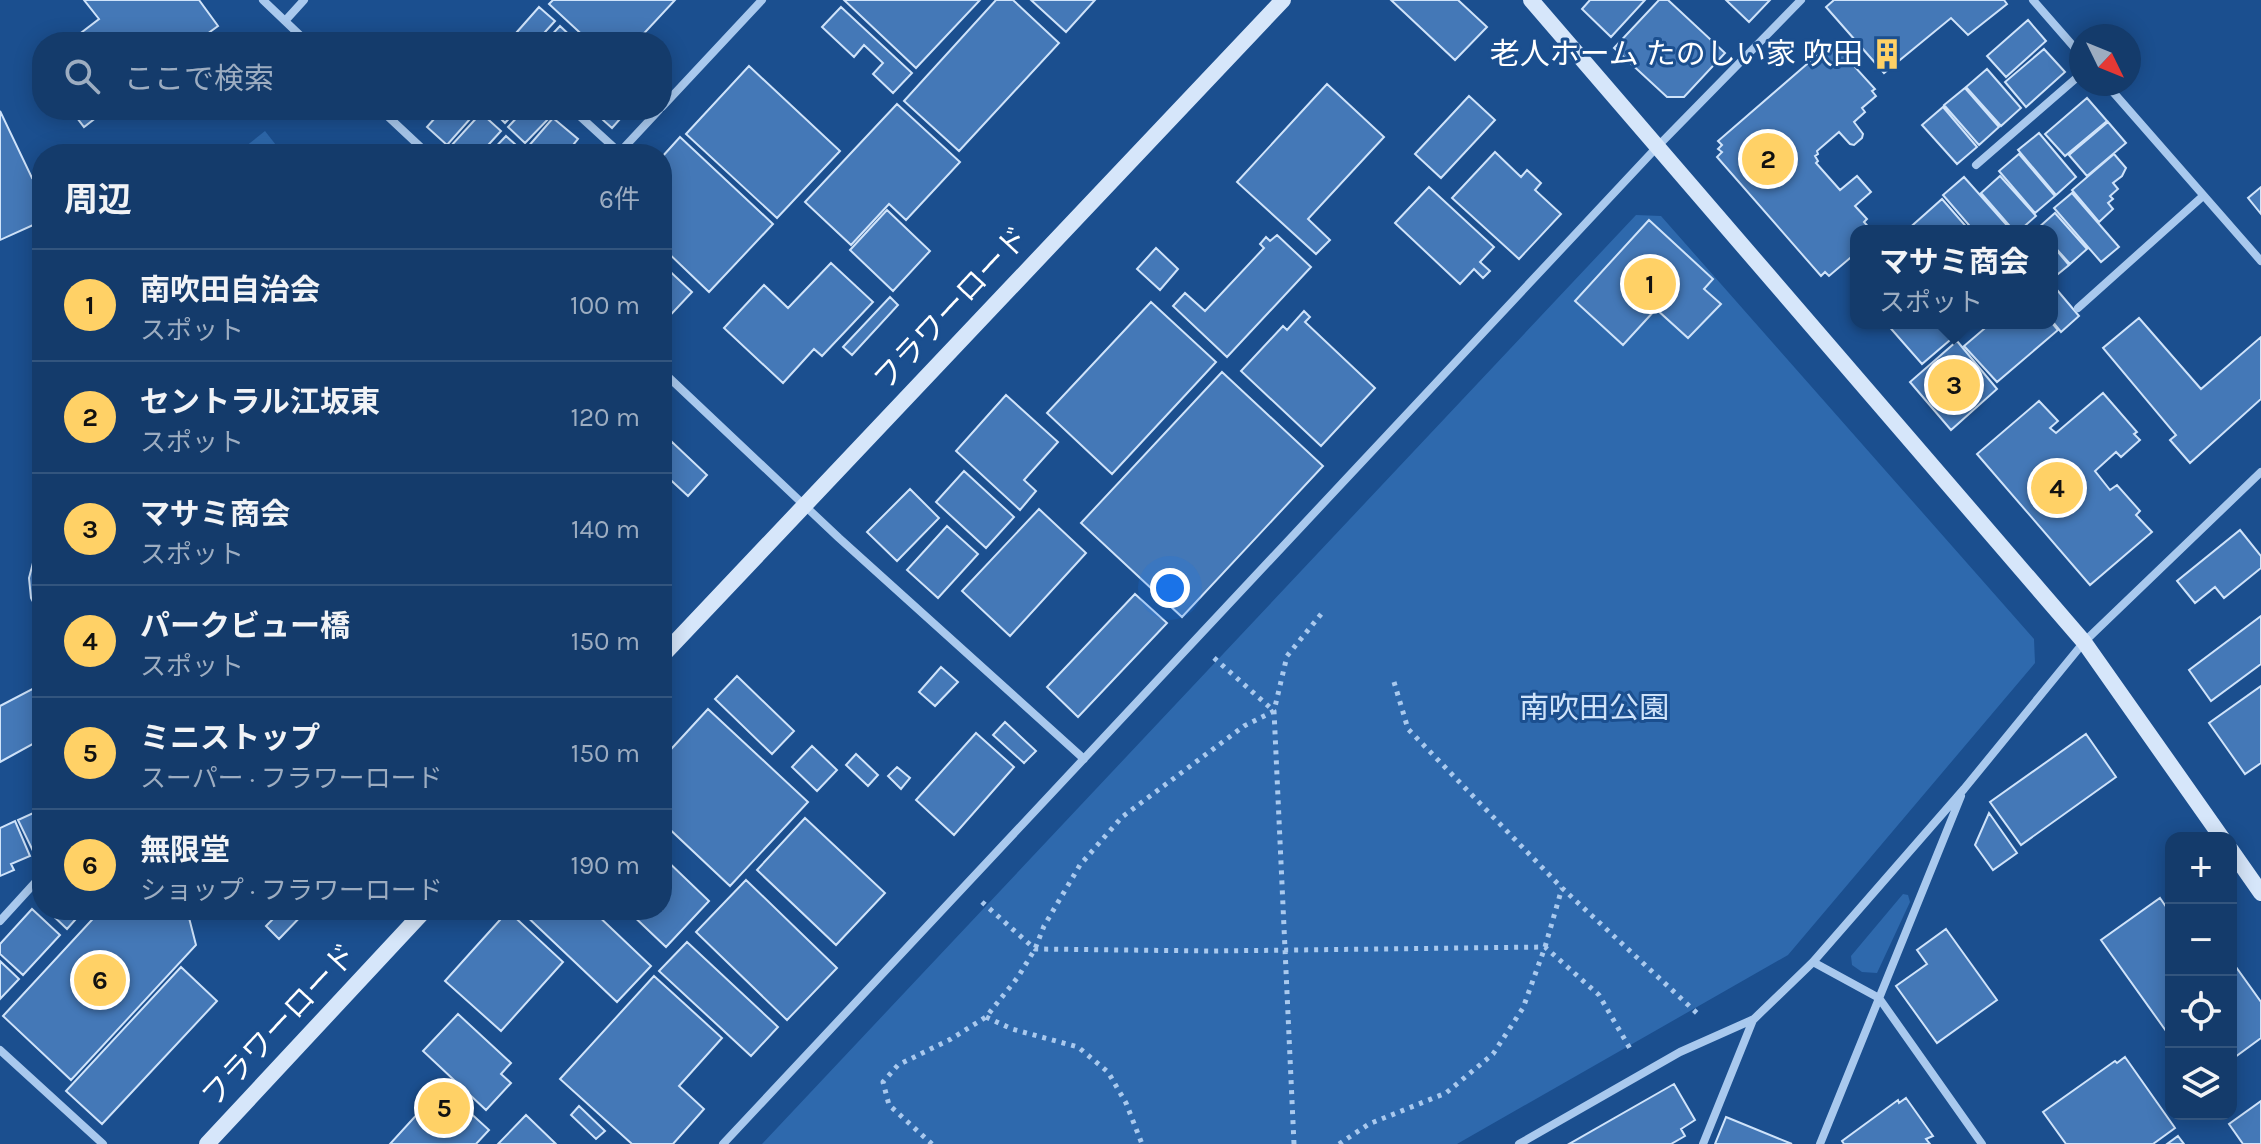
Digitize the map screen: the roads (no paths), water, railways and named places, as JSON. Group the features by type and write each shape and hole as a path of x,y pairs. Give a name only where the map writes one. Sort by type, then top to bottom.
{"street":[{"path":"263,0 297,32"},
{"path":"285,21 304,0"},
{"path":"672,95 762,0"},
{"name":"フラワーロード","path":"672,645 1283,0"},
{"path":"1531,0 2084,642 2218,832"},
{"path":"723,1144 1657,147 1801,0"},
{"path":"2033,0 2069,41"},
{"path":"1976,165 2069,84"},
{"path":"2116,96 2261,261"},
{"path":"392,120 417,144"},
{"path":"583,120 609,144"},
{"path":"626,144 649,120"},
{"path":"2078,308 2203,196"},
{"path":"672,380 804,505 1084,759"},
{"path":"1519,1144 1680,1052 1754,1019 1813,962 1964,789 2084,642 2261,472"},
{"path":"1820,1144 1964,789"},
{"path":"2237,859 2261,893"},
{"path":"0,921 32,886"},
{"name":"フラワーロード","path":"207,1144 416,920"},
{"path":"1813,962 1879,998 1982,1144"},
{"path":"1703,1144 1754,1019"},
{"path":"0,1050 103,1144"}],"place":[{"name":"老人ホーム たのしい家 吹田","path":"1887,54"},
{"name":"セントラル江坂東","path":"1768,159"},
{"name":"南吹田自治会","path":"1650,284"},
{"name":"マサミ商会","path":"1954,385"},
{"name":"パークビュー橋","path":"2057,488"},
{"name":"無限堂","path":"100,980"},
{"name":"ミニストップ","path":"444,1108"}],"park label":[{"name":"南吹田公園","path":"1594,708"}]}
